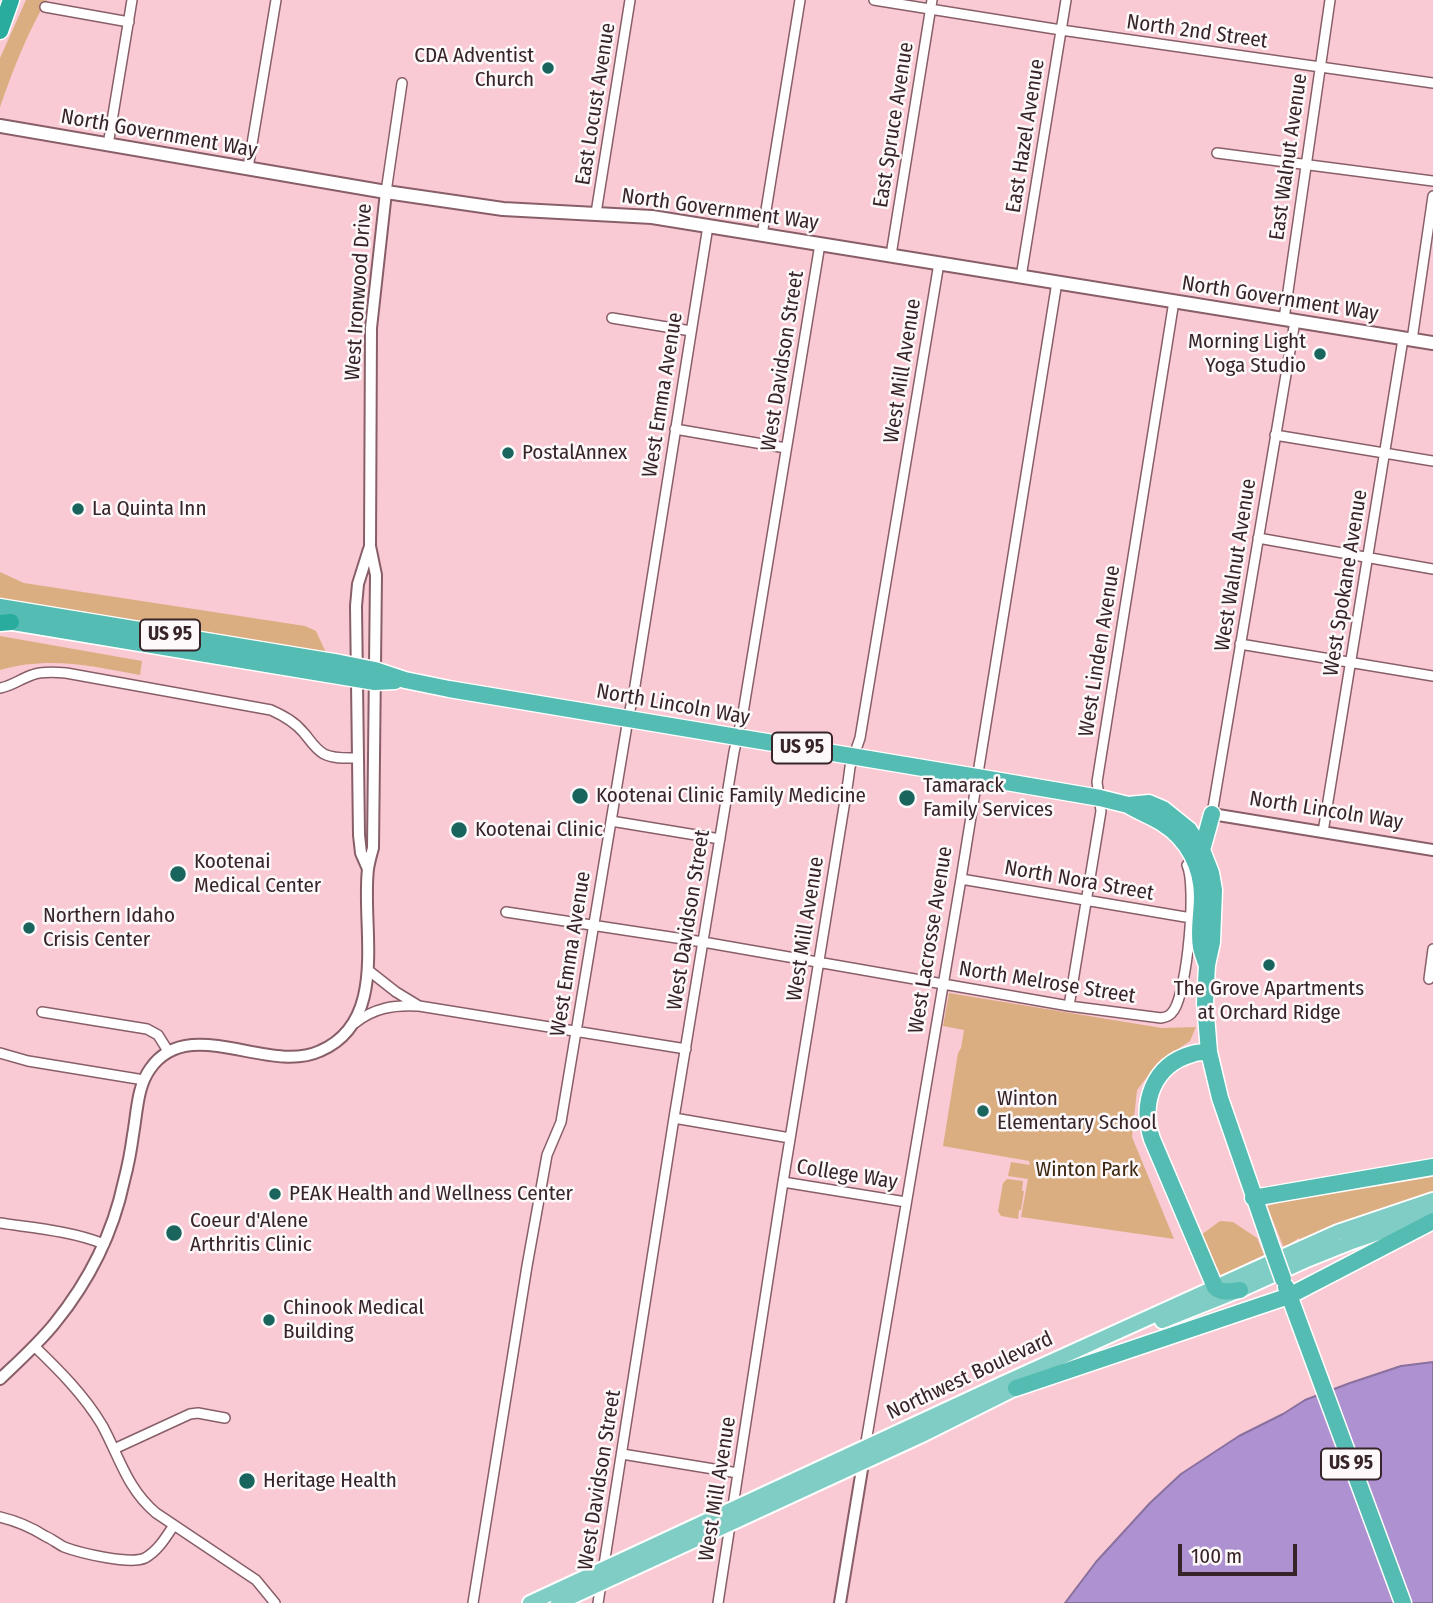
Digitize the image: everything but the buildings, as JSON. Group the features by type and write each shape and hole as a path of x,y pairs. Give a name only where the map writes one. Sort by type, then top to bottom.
{"highway":[{"path":"2,26 11,0"},
{"path":"2,26 17,0"},
{"name":"US 95","path":"0,607 375,676"},
{"name":"US 95","path":"4,622 357,673"},
{"name":"North Lincoln Way","path":"375,676 1100,798"},
{"name":"US 95","path":"1100,798 1128,805 1160,821 1184,842 1194,858 1200,876 1203,895 1200,945 1207,965"},
{"name":"US 95","path":"1128,805 1149,803 1184,824 1202,850 1211,873 1214,890 1212,942 1207,965 1205,1003 1209,1052 1220,1098 1253,1198 1403,1603"},
{"path":"1184,824 1198,824 1212,814"},
{"path":"1202,850 1212,814"},
{"path":"1209,1052 1192,1054 1161,1073 1149,1096 1147,1119 1152,1139 1215,1287 1223,1292 1240,1290"},
{"path":"1253,1198 1433,1167"},
{"path":"1016,1388 1289,1296 1433,1221"}],"main road":[{"name":"North Government Way","path":"0,126 386,192 503,209 652,217 1433,344"},
{"name":"Northwest Boulevard","path":"530,1603 603,1576 864,1455 1002,1384 1338,1232 1433,1200"},
{"name":"Northwest Boulevard","path":"864,1455 922,1435 1156,1323 1349,1243 1433,1214"},
{"name":"Northwest Boulevard","path":"558,1603 603,1576"}],"street":[{"path":"108,145 132,0"},
{"path":"248,169 276,0"},
{"name":"East Locust Avenue","path":"596,213 630,0"},
{"path":"762,234 800,0"},
{"name":"North 2nd Street","path":"874,0 932,5 1061,30 1433,83"},
{"name":"East Hazel Avenue","path":"1021,277 1066,0"},
{"name":"East Walnut Avenue","path":"1289,320 1306,165 1330,0"},
{"name":"East Spruce Avenue","path":"891,256 932,5"},
{"path":"45,7 129,22"},
{"name":"West Ironwood Drive","path":"168,1051 204,1044 299,1057 329,1047 344,1035 362,1004 368,970 368,869 373,848 376,576 370,547 371,328 386,192 402,83"},
{"path":"1217,153 1433,181"},
{"name":"West Spokane Avenue","path":"1323,832 1384,454 1433,196"},
{"name":"West Emma Avenue","path":"473,1603 547,1155 561,1122 634,692 708,226"},
{"name":"West Davidson Street","path":"598,1603 685,1049 820,244"},
{"name":"West Mill Avenue","path":"718,1603 850,767 860,738 939,263"},
{"name":"West Lacrosse Avenue","path":"840,1603 1057,282"},
{"name":"West Linden Avenue","path":"1069,1006 1101,808 1097,780 1174,302"},
{"path":"612,318 691,331"},
{"name":"West Walnut Avenue","path":"1212,814 1275,435 1289,320"},
{"path":"676,429 786,448"},
{"path":"1275,435 1433,461"},
{"path":"1258,538 1433,569"},
{"name":"West Ironwood Drive","path":"368,869 361,853 359,835 356,606 358,584 370,547"},
{"path":"1240,644 1433,676"},
{"path":"0,688 38,673 66,673 271,710 294,723 323,753 332,757 358,758"},
{"name":"North Lincoln Way","path":"1212,814 1433,850"},
{"path":"611,821 720,839"},
{"path":"1187,865 1192,887 1191,918"},
{"name":"North Nora Street","path":"961,879 1191,918"},
{"name":"North Melrose Street","path":"506,912 703,942 1069,1006 1161,1018 1169,1016 1179,999 1191,918"},
{"path":"1429,979 1433,949"},
{"path":"368,970 419,1006"},
{"path":"351,1026 378,1009 419,1006 685,1049"},
{"path":"0,1379 34,1346 68,1306 84,1283 104,1244 120,1200 139,1095 152,1066 168,1051 158,1035 147,1029 42,1012"},
{"path":"0,1053 27,1061 144,1080"},
{"name":"College Way","path":"674,1118 790,1138"},
{"name":"College Way","path":"783,1182 906,1202"},
{"path":"0,1223 57,1232 104,1244"},
{"path":"34,1346 86,1401 101,1424 138,1496 156,1513 256,1580 275,1603"},
{"path":"114,1450 190,1414 225,1418"},
{"path":"622,1454 738,1472"},
{"path":"0,1517 23,1523 64,1547 132,1561 141,1560 152,1553 174,1525"}],"green space":[{"path":"26,0 47,0 21,52 0,107 0,58"},
{"path":"0,572 24,583 305,626 316,631 327,655 0,599"},
{"path":"0,636 142,661 140,675 53,663 0,670"},
{"name":"Winton Park","path":"949,993 1162,1028 1196,1027 1190,1041 1159,1062 1137,1090 1132,1137 1174,1239 1021,1217 1028,1179 1008,1176 1011,1162 1030,1165 1029,1161 943,1146 964,1030 943,1026"},
{"path":"1433,1172 1433,1195 1296,1246 1299,1238 1284,1248 1267,1206 1300,1197"},
{"path":"1007,1179 1023,1181 1024,1191 1018,1219 1001,1216 998,1211 1003,1183"},
{"path":"1220,1221 1233,1222 1257,1238 1264,1255 1220,1276 1215,1265 1212,1266 1201,1235"}],"shaded area":[{"path":"1433,1362 1433,1603 1065,1603 1096,1562 1150,1503 1181,1474 1239,1436 1305,1400 1401,1366"}],"place":[{"name":"CDA Adventist Church","path":"548,68"},
{"name":"Morning Light Yoga Studio","path":"1320,354"},
{"name":"PostalAnnex","path":"508,453"},
{"name":"La Quinta Inn","path":"78,509"},
{"name":"Kootenai Clinic Family Medicine","path":"580,796"},
{"name":"Tamarack Family Services","path":"907,798"},
{"name":"Kootenai Clinic","path":"459,830"},
{"name":"Kootenai Medical Center","path":"178,874"},
{"name":"Northern Idaho Crisis Center","path":"29,928"},
{"name":"The Grove Apartments at Orchard Ridge","path":"1269,965"},
{"name":"Winton Elementary School","path":"983,1111"},
{"name":"PEAK Health and Wellness Center","path":"275,1194"},
{"name":"Coeur d'Alene Arthritis Clinic","path":"174,1233"},
{"name":"Chinook Medical Building","path":"269,1320"},
{"name":"Heritage Health","path":"247,1481"}]}
